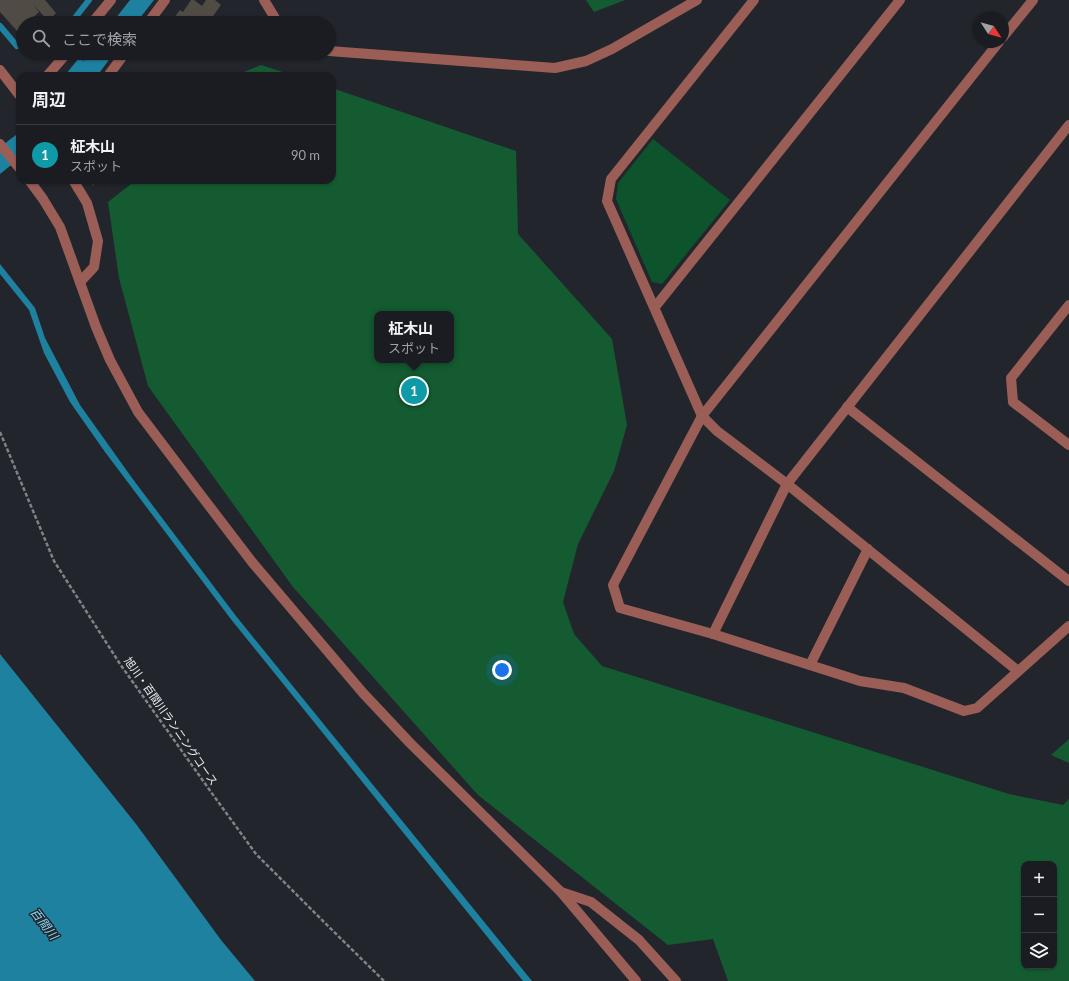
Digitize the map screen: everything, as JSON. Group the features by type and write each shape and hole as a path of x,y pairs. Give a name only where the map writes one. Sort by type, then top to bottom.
{"street":[{"path":"98,16 111,0"},
{"path":"153,16 165,0"},
{"path":"264,0 274,16"},
{"path":"336,52 555,68 586,60 612,49 697,0"},
{"path":"754,0 611,179 607,201 702,416 717,431 787,484 1018,670"},
{"path":"655,308 900,0"},
{"path":"1009,30 1033,0"},
{"path":"994,48 702,416 613,585 620,608 713,634 860,682 904,688 964,711 977,708 1069,626"},
{"path":"50,72 60,60"},
{"path":"111,72 120,60"},
{"path":"0,70 16,91"},
{"path":"713,634 787,484 1069,125"},
{"path":"0,144 16,162"},
{"path":"32,184 43,198 60,227 96,327 110,360 138,412 252,562 368,699 410,743 561,892 636,981"},
{"path":"75,184 87,204 98,242 94,267 80,282"},
{"path":"1067,311 1010,378 1013,402 1069,445"},
{"path":"847,407 1069,581"},
{"path":"810,666 868,549"},
{"path":"561,892 591,902 639,940 676,981"}],"path":[{"name":"旭川・百間川ランニングコース","path":"0,432 54,561 125,670 256,854 384,981"}],"green space":[{"path":"586,0 625,0 594,12"},
{"path":"261,65 283,72 244,72"},
{"path":"336,89 516,151 518,234 612,339 627,425 614,471 578,544 563,602 574,634 602,666 1009,794 1063,805 1069,799 1069,981 728,981 713,939 668,945 478,795 293,587 148,386 119,278 108,202 131,184 336,184"},
{"path":"653,139 730,200 662,284 652,282 616,199 618,183"},
{"path":"1069,739 1069,763 1051,755"}],"water":[{"path":"130,0 154,0 141,16 117,16"},
{"path":"77,60 109,60 100,72 68,72"},
{"path":"16,135 16,161 0,174 0,147"},
{"path":"0,264 35,308 45,338 80,405 132,478 236,616 532,981 523,981 230,618 105,452 70,402 44,353 29,310 0,274"},
{"name":"百間川","path":"0,654 136,824 221,940 255,981 0,981"}],"building":[{"path":"0,0 45,0 56,13 53,16 44,16 33,4 39,12 35,16 16,16 16,30 0,12"},
{"path":"191,0 194,0 202,6 206,0 215,0 221,5 213,16 175,16 180,10 183,12"}],"waterway":[{"path":"76,16 89,0"},
{"path":"0,26 16,45"}],"place":[{"name":"柾木山","path":"414,391"}]}
